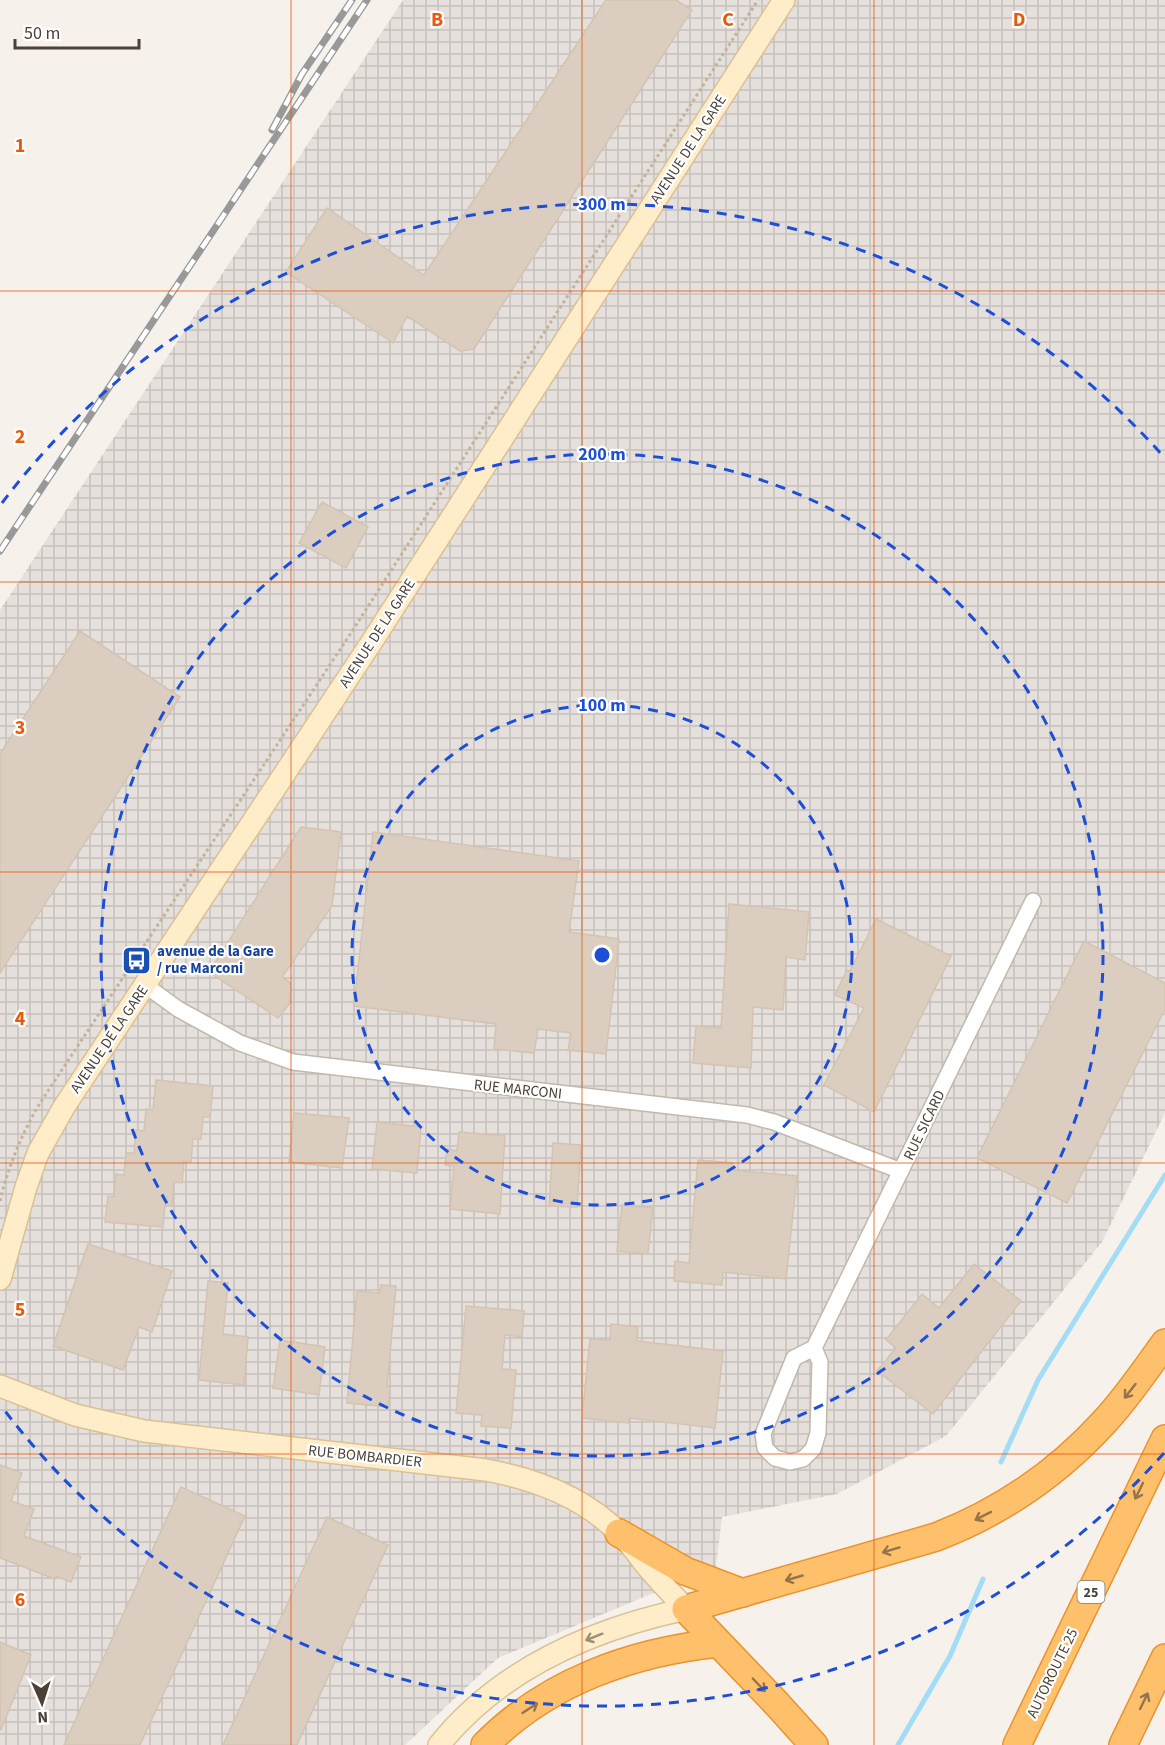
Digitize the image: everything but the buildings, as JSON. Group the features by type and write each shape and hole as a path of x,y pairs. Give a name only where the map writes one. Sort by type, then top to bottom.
{"highway":[{"path":"814,1745 686,1609 936,1537 1005,1504 1042,1479 1091,1436 1121,1403 1165,1344"},
{"name":"AUTOROUTE 25","path":"1017,1745 1165,1438"},
{"path":"620,1533 685,1571 743,1593"},
{"path":"485,1745 530,1707 560,1689 598,1671 679,1647 718,1643"},
{"path":"1123,1745 1165,1658"}],"street":[{"name":"AVENUE DE LA GARE","path":"0,1279 38,1153 70,1097 373,640 784,0"},
{"name":"RUE SICARD","path":"814,1348 820,1362 818,1432 813,1449 803,1459 790,1462 775,1458 765,1448 763,1434 794,1358 814,1348 1033,901"},
{"name":"RUE MARCONI","path":"146,985 178,1009 240,1043 293,1062 747,1115 774,1122 901,1171"},
{"name":"RUE BOMBARDIER","path":"0,1386 75,1415 144,1431 504,1473 540,1483 592,1510 620,1533 686,1609"},
{"path":"439,1745 474,1708 525,1669 611,1630 649,1617 686,1609"}],"path":[{"name":"AVENUE DE LA GARE","path":"0,1201 30,1119 349,636 758,0"}],"shaded area":[{"path":"403,0 1165,0 1165,1113 1102,1242 946,1436 837,1494 722,1517 716,1567 498,1658 405,1745 0,1745 0,610"}],"waterway":[{"path":"1001,1462 1038,1380 1165,1175"},
{"path":"898,1745 950,1656 983,1579"}],"railway":[{"path":"272,130 302,74 352,0"},
{"path":"0,551 367,0"}],"place":[{"name":"avenue de la Gare / rue Marconi","path":"136,960"}]}
